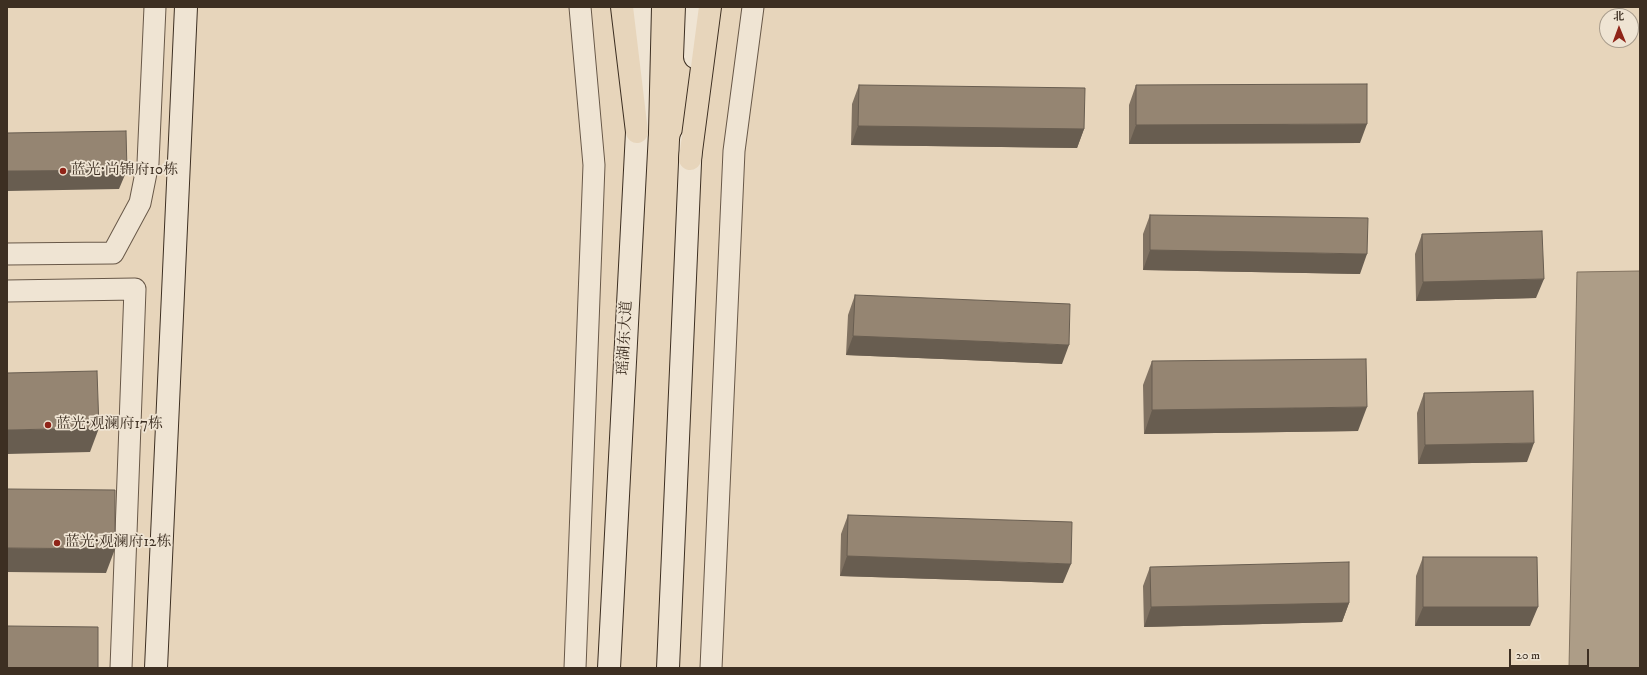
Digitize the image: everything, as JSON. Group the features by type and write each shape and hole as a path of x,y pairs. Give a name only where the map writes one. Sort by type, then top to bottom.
{"main road":[{"path":"156,668 186,7"},
{"path":"622,7 636,132"},
{"name":"瑶湖东大道","path":"609,668 636,132 640,7"},
{"path":"668,668 697,7"},
{"path":"690,159 710,7"}],"street":[{"path":"7,254 113,253 140,203 148,163 155,7"},
{"path":"575,668 594,165 580,7"},
{"path":"711,668 734,152 753,7"},
{"path":"7,291 135,289 121,668"}],"shaded area":[{"path":"1640,271 1640,668 1569,668 1577,272"}],"building":[{"path":"1367,84 1367,124 1136,125 1136,85"},
{"path":"859,85 1085,88 1084,129 858,126"},
{"path":"126,131 127,170 7,171 7,133"},
{"path":"1150,215 1368,218 1367,254 1150,250"},
{"path":"1542,231 1544,279 1423,282 1422,234"},
{"path":"855,295 1070,304 1069,345 853,336"},
{"path":"1366,359 1367,407 1152,410 1152,361"},
{"path":"97,371 99,428 7,430 7,373"},
{"path":"1533,391 1534,443 1425,445 1424,393"},
{"path":"7,489 115,490 115,549 7,548"},
{"path":"848,515 1072,522 1071,564 847,556"},
{"path":"1423,557 1537,557 1538,607 1423,607"},
{"path":"1349,562 1349,603 1151,607 1150,567"},
{"path":"7,626 98,627 98,668 7,668"}],"place":[{"name":"蓝光·尚锦府10栋","path":"63,171"},
{"name":"蓝光·观澜府17栋","path":"48,425"},
{"name":"蓝光·观澜府12栋","path":"57,543"}]}
